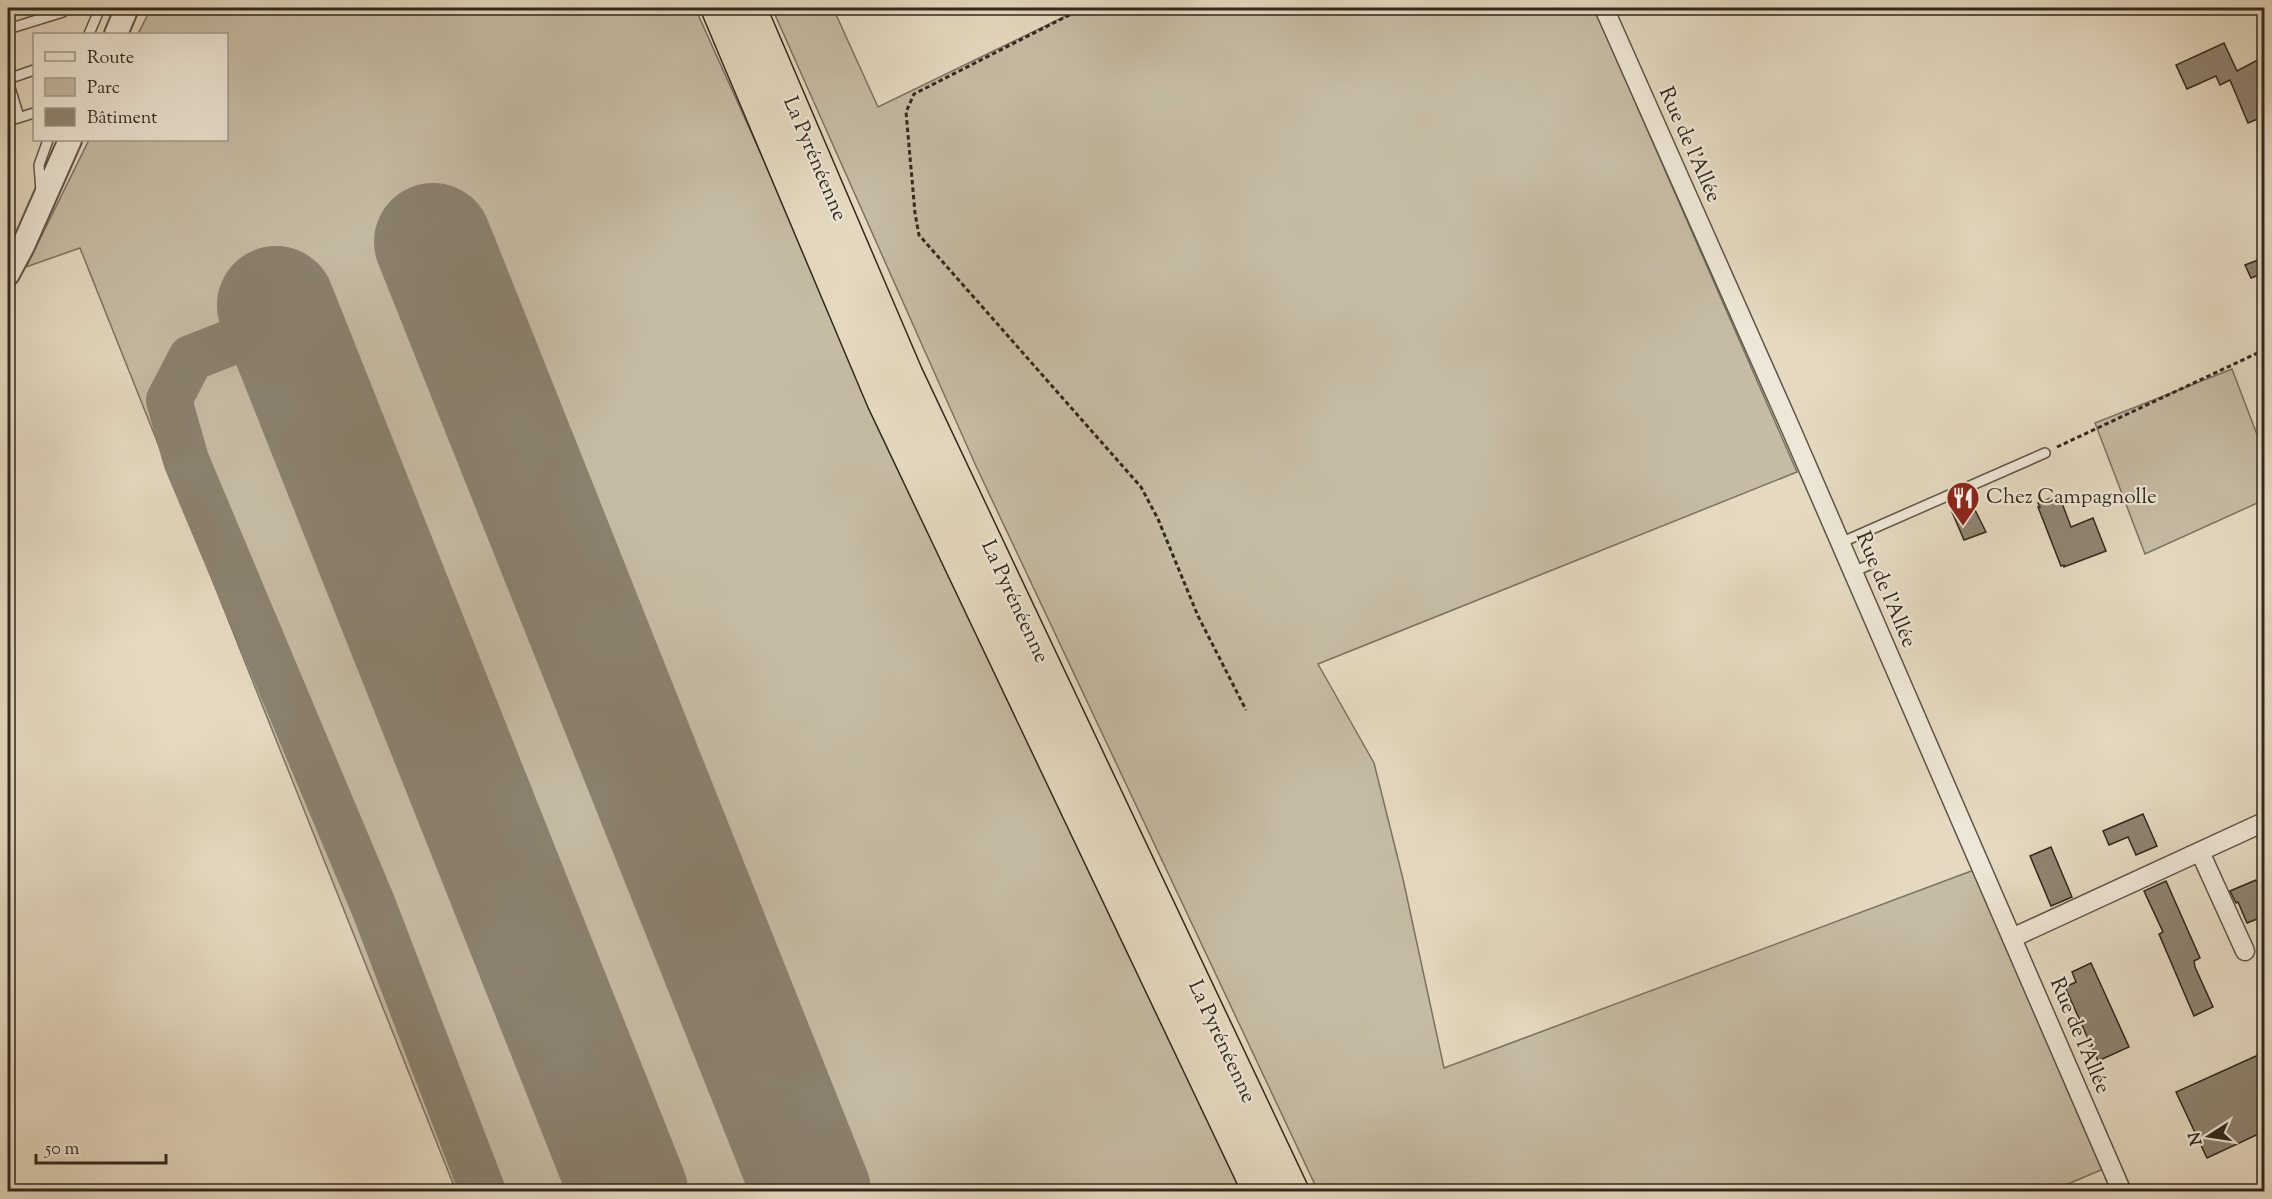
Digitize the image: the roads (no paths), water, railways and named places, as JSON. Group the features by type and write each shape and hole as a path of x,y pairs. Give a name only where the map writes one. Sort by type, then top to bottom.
{"highway":[{"name":"La Pyrénéenne","path":"718,8 884,400 1260,1191"},
{"name":"La Pyrénéenne","path":"749,8 911,386 1292,1191"}],"street":[{"path":"116,33 128,8"},
{"name":"Rue de l'Allée","path":"1604,8 1840,543 1861,569 2012,938 2122,1191"},
{"path":"8,274 70,141"},
{"path":"2012,938 2265,822"},
{"path":"2200,852 2245,951"}],"lane":[{"path":"89,33 100,8"},
{"path":"8,29 63,12"},
{"path":"19,117 8,80 33,70"},
{"path":"8,121 33,112"},
{"path":"42,204 39,165 48,141"},
{"path":"1840,543 2045,453"}],"place":[{"name":"Chez Campagnolle","path":"1963,527"}]}
